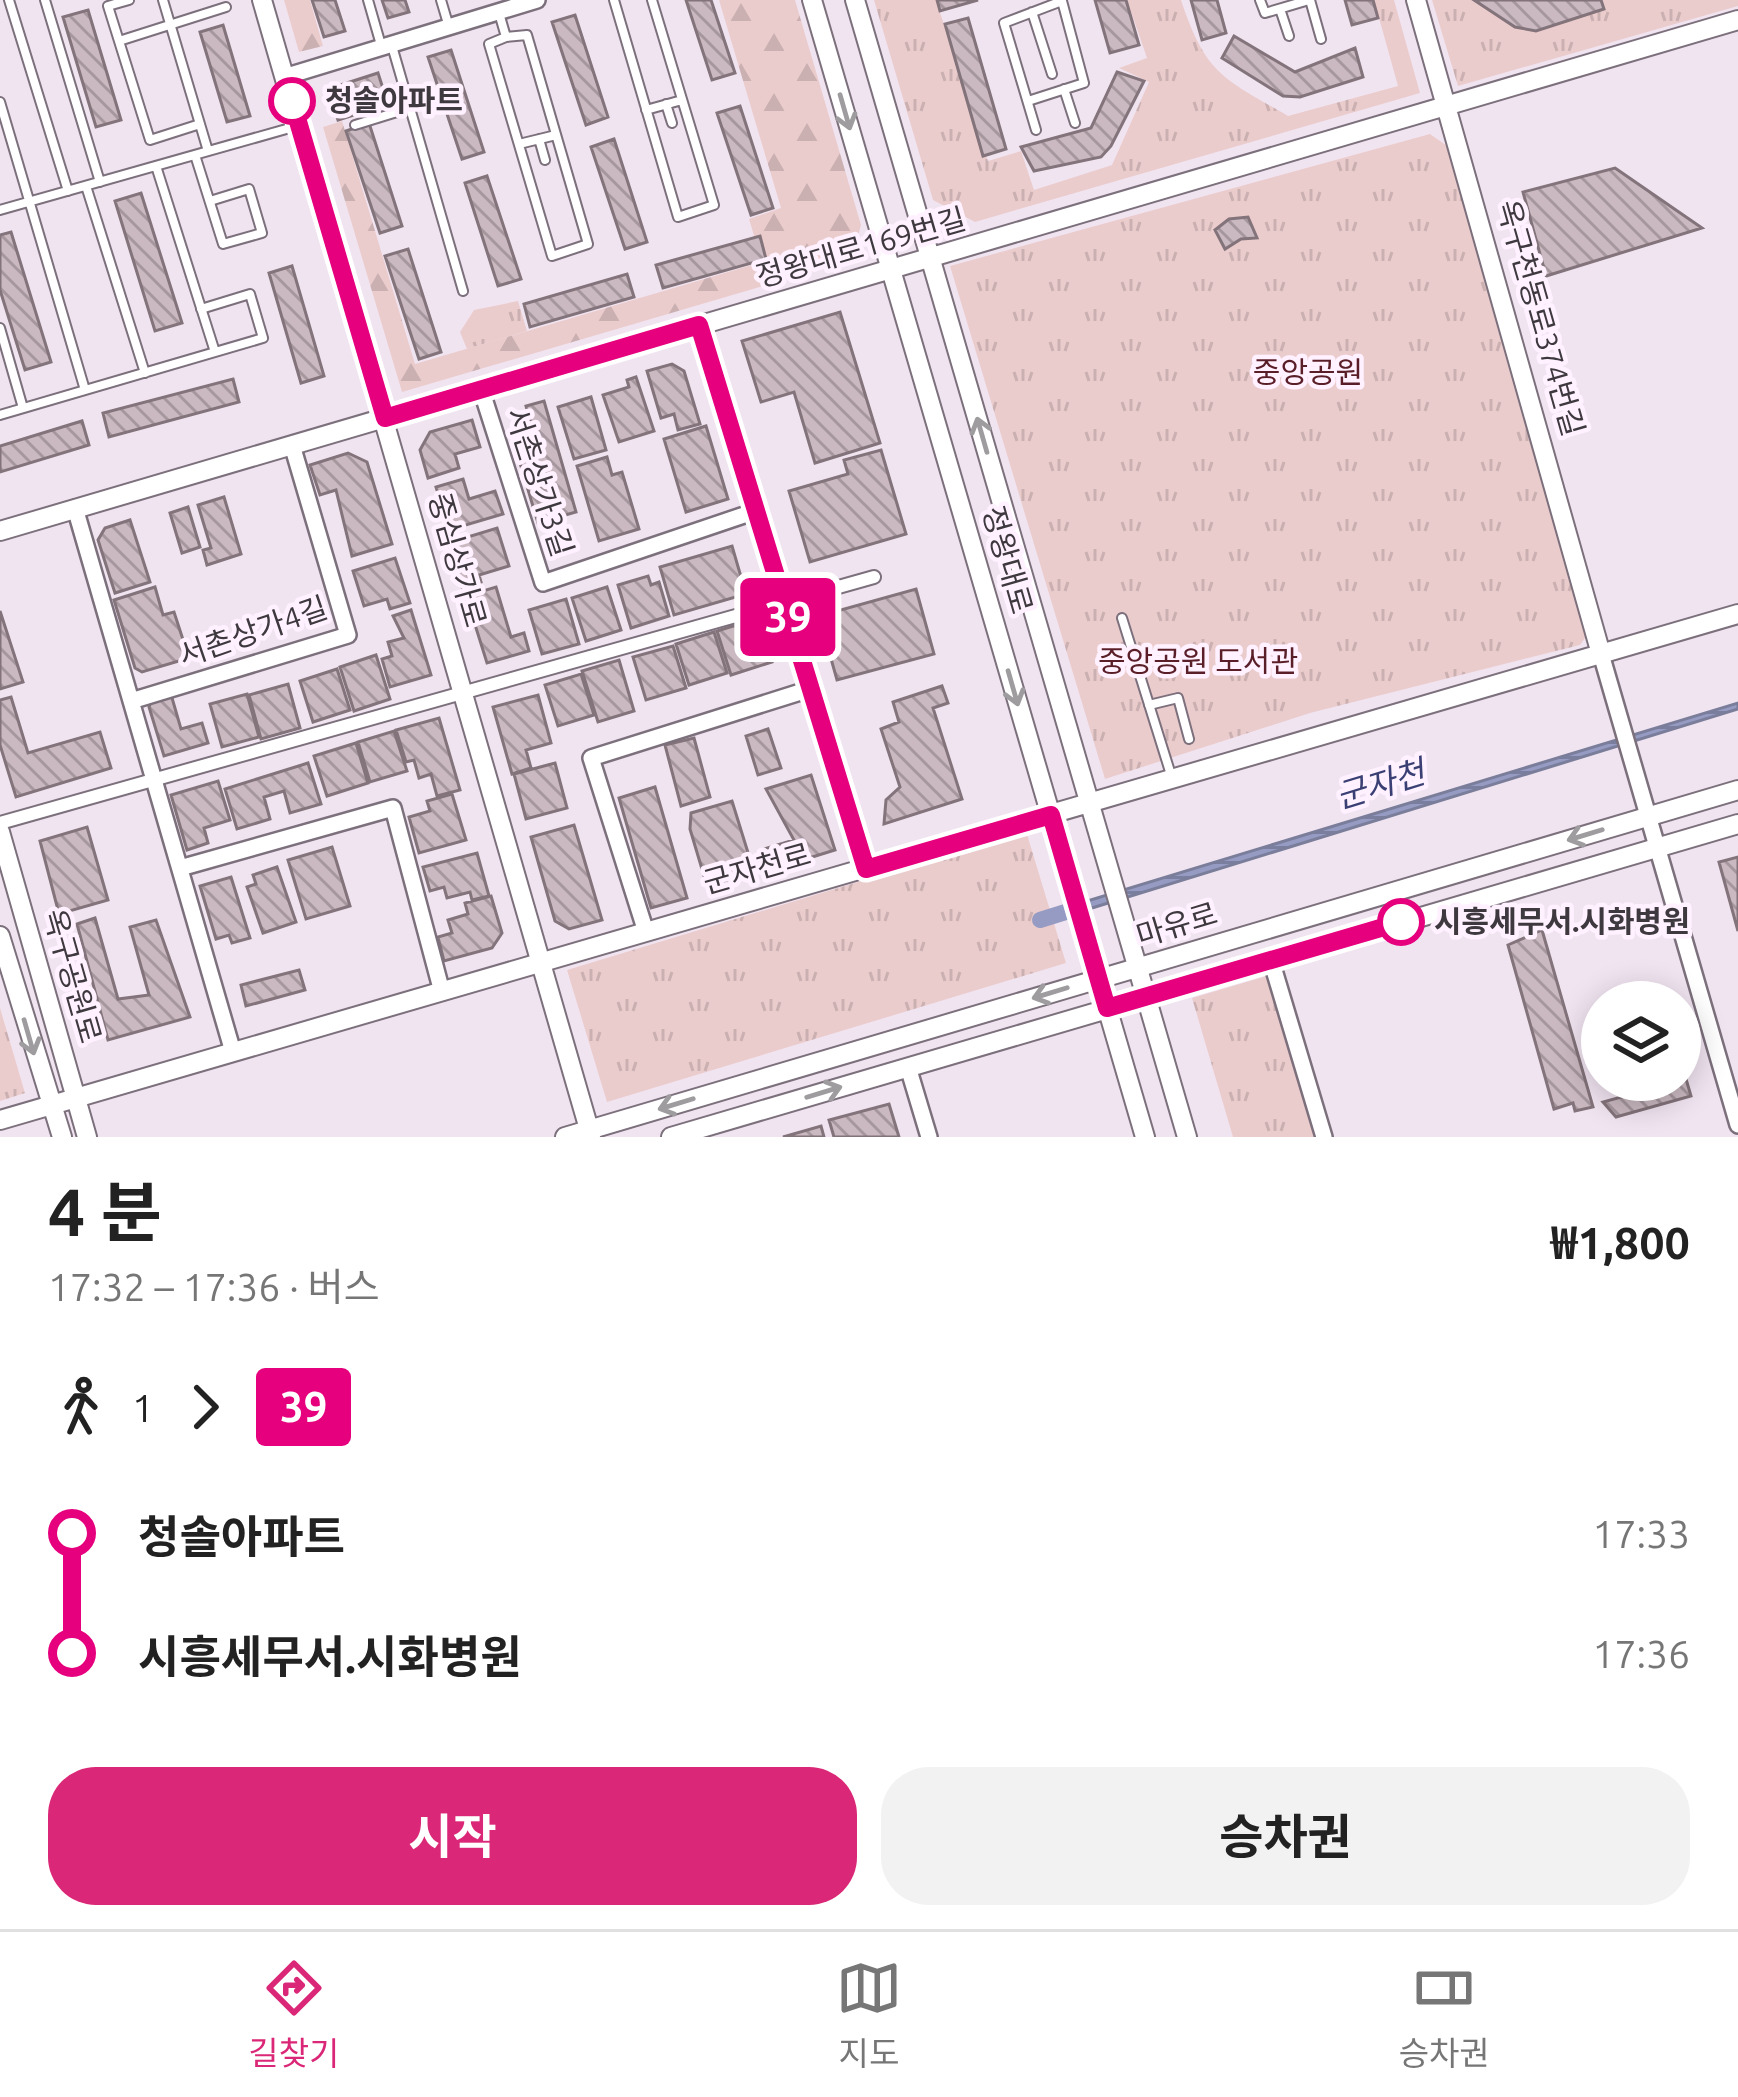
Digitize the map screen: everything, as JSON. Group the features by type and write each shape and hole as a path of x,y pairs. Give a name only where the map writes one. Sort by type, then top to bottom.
{"street":[{"name":"중심상가로","path":"262,0 591,1133"},
{"path":"284,77 536,0"},
{"name":"정왕대로","path":"812,0 1145,1137"},
{"name":"정왕대로","path":"855,0 1186,1137"},
{"name":"옥구천동로374번길","path":"1416,0 1601,654"},
{"name":"정왕대로169번길","path":"0,531 1738,20"},
{"path":"699,325 866,869"},
{"name":"서촌상가3길","path":"481,389 543,583 756,511"},
{"name":"서촌상가4길","path":"131,700 348,635 292,445"},
{"path":"75,508 233,1052"},
{"path":"0,827 153,778 874,578"},
{"name":"군자천로","path":"0,1120 1738,614"},
{"path":"1601,654 1738,1125"},
{"path":"646,932 591,758 810,688"},
{"name":"마유로","path":"565,1137 1738,790"},
{"path":"180,868 393,808 442,992"},
{"name":"마유로","path":"671,1137 1738,824"},
{"name":"옥구공원로","path":"0,827 87,1137"},
{"name":"옥구공원로","path":"0,936 62,1137"},
{"path":"1271,960 1324,1137"},
{"path":"908,1066 929,1137"}],"lane":[{"path":"0,3 10,0 68,191"},
{"path":"45,0 100,182"},
{"path":"129,0 108,6 150,140 200,124"},
{"path":"163,0 208,151"},
{"path":"368,0 410,108 463,290"},
{"path":"441,0 449,27"},
{"path":"614,0 678,217 714,205 652,0"},
{"path":"1260,0 1265,13 1310,0 1321,39"},
{"path":"1028,101 1084,83 1062,1 1004,22 1036,130"},
{"path":"119,41 226,7"},
{"path":"1280,8 1289,36"},
{"path":"498,12 506,38"},
{"path":"1032,12 1052,74"},
{"path":"527,35 556,135 588,244 552,256 489,44 527,35"},
{"path":"1064,89 1075,123"},
{"path":"646,110 682,100"},
{"path":"0,102 85,390"},
{"path":"666,104 671,123"},
{"path":"355,125 410,108"},
{"path":"0,211 298,125"},
{"path":"519,145 556,135"},
{"path":"539,140 545,160"},
{"path":"195,155 223,244 262,232 249,189 210,200"},
{"path":"157,166 215,352"},
{"path":"86,186 145,373"},
{"path":"0,415 263,338 250,294 201,309"},
{"path":"0,328 23,408"},
{"path":"1122,618 1172,779"},
{"path":"1149,705 1178,698 1189,739"}],"green space":[{"path":"284,0 310,0 323,46 299,52"},
{"path":"719,0 795,0 861,225 852,260 402,392 323,127 342,121 415,364 762,262 749,219 781,208"},
{"path":"874,0 936,0 988,161 1021,151 1034,190 1112,165 1149,82 1119,68 1147,58 1127,0 1181,0 1199,44 1220,72 1288,116 1398,86 1374,0 1394,0 1420,93 975,222 933,200"},
{"path":"1432,0 1738,0 1738,6 1458,86"},
{"name":"중앙공원","path":"1430,134 1450,148 1590,631 1580,645 1310,713 1105,779 950,266"},
{"path":"518,301 527,331 467,349 460,332 474,310"},
{"path":"1026,831 1066,963 607,1102 567,970"},
{"path":"1270,975 1317,1137 1233,1137 1192,998"},
{"path":"0,1008 25,1093 0,1101"}],"water":[{"path":"1738,703 1738,709 1053,920 1051,912"}],"building":[{"path":"312,0 335,0 345,31 324,37"},
{"path":"382,0 405,0 409,12 388,18"},
{"path":"686,0 711,0 735,73 712,80"},
{"path":"937,0 978,0 940,11"},
{"path":"1095,0 1126,0 1139,45 1110,53"},
{"path":"1191,0 1217,0 1226,33 1202,40"},
{"path":"1345,0 1373,0 1378,18 1352,25"},
{"path":"1474,0 1601,0 1604,9 1536,31 1515,27"},
{"path":"88,10 121,120 96,127 63,17"},
{"path":"575,15 608,117 586,125 552,22"},
{"path":"968,18 1006,149 983,156 945,24"},
{"path":"223,25 250,116 227,122 200,32"},
{"path":"1234,36 1295,72 1355,48 1363,77 1300,97 1283,96 1222,58"},
{"path":"451,50 484,152 462,159 428,57"},
{"path":"1117,72 1144,81 1111,146 1101,157 1034,171 1021,147 1091,128"},
{"path":"378,73 388,104 338,120 328,89"},
{"path":"740,106 773,208 751,215 717,113"},
{"path":"369,123 402,226 380,233 346,131"},
{"path":"614,139 647,242 625,249 591,147"},
{"path":"1615,168 1702,228 1546,276 1523,192"},
{"path":"487,176 521,279 498,286 465,183"},
{"path":"141,193 182,323 155,331 115,201"},
{"path":"1248,217 1257,238 1241,239 1225,249 1215,230 1229,219"},
{"path":"11,232 51,362 25,370 0,290 0,235"},
{"path":"760,236 766,259 663,288 656,265"},
{"path":"408,249 441,352 419,359 385,256"},
{"path":"292,266 324,376 301,383 269,273"},
{"path":"627,274 634,297 530,327 524,304"},
{"path":"840,312 880,443 815,463 794,392 761,402 742,341"},
{"path":"672,364 684,371 700,424 678,430 674,414 661,418 647,371"},
{"path":"636,377 654,431 619,442 603,395 629,387 627,380"},
{"path":"233,379 239,402 109,437 103,413"},
{"path":"591,397 606,450 574,459 558,407"},
{"path":"544,401 576,512 538,523 514,443 535,437 526,406"},
{"path":"472,420 480,447 455,454 459,468 428,478 420,450 430,432"},
{"path":"82,421 89,445 0,472 0,446"},
{"path":"706,426 728,499 686,512 664,439"},
{"path":"881,450 906,534 810,562 789,491 848,474 844,460"},
{"path":"348,453 367,462 392,544 352,556 336,490 320,495 310,465"},
{"path":"607,457 612,475 622,472 639,529 599,541 577,466"},
{"path":"463,479 469,499 495,491 503,514 449,530 436,487"},
{"path":"224,497 241,554 207,565 203,550 211,548 198,505"},
{"path":"188,507 200,547 182,553 170,513"},
{"path":"130,520 150,582 115,593 98,540 105,528"},
{"path":"497,528 509,566 479,575 481,582 462,587 448,543"},
{"path":"732,546 746,594 674,615 660,567"},
{"path":"395,558 410,603 390,609 387,599 364,606 353,571"},
{"path":"648,576 651,585 659,582 669,616 631,628 618,585"},
{"path":"155,587 163,615 174,612 189,658 142,672 135,668 114,600"},
{"path":"496,587 511,637 524,633 529,651 487,663 466,596"},
{"path":"607,587 621,630 586,641 572,598"},
{"path":"916,589 934,654 837,680 819,616"},
{"path":"566,599 579,644 542,654 529,610"},
{"path":"411,610 431,675 390,687 382,659 392,656 388,642 404,638 393,616"},
{"path":"0,611 23,682 0,689"},
{"path":"759,618 772,662 731,675 717,631"},
{"path":"714,632 727,673 689,685 676,644"},
{"path":"673,646 686,688 646,700 633,657"},
{"path":"376,655 390,699 354,711 340,667"},
{"path":"619,660 634,711 598,722 582,671"},
{"path":"337,669 350,710 313,722 300,681"},
{"path":"581,674 594,715 558,726 545,685"},
{"path":"288,684 300,728 261,739 249,695"},
{"path":"942,686 948,703 933,708 962,799 884,824 886,800 900,787 881,729 899,722 893,702"},
{"path":"170,691 181,729 202,723 208,743 164,756 149,707 153,696"},
{"path":"247,694 259,737 222,747 210,704"},
{"path":"538,695 551,743 526,750 531,768 512,774 493,707"},
{"path":"11,697 28,753 100,732 111,768 16,797 0,745 0,700"},
{"path":"439,718 460,790 437,796 431,774 419,778 414,760 406,762 396,730"},
{"path":"768,729 781,768 758,775 746,736"},
{"path":"394,731 407,771 370,782 358,742"},
{"path":"694,738 710,797 681,806 665,745"},
{"path":"356,743 368,783 327,796 314,756"},
{"path":"308,763 321,804 290,813 284,791 264,797 270,819 237,829 225,789"},
{"path":"555,763 567,808 526,819 514,774"},
{"path":"811,775 835,850 770,870 764,849 794,840 766,789"},
{"path":"218,781 230,820 204,828 208,843 187,850 171,795"},
{"path":"655,787 687,898 651,908 619,798"},
{"path":"452,794 466,840 419,853 409,817 430,811 427,801"},
{"path":"732,801 754,872 707,886 690,829 691,813"},
{"path":"574,825 602,920 569,929 555,921 531,837"},
{"path":"87,827 108,900 59,914 40,841"},
{"path":"332,847 350,906 306,919 288,860"},
{"path":"477,853 489,896 472,900 470,892 447,898 444,887 430,891 423,867"},
{"path":"1738,857 1738,931 1719,862"},
{"path":"277,867 296,922 263,933 247,887 256,884 253,875"},
{"path":"231,877 250,938 232,943 229,935 216,939 200,886"},
{"path":"491,896 502,933 492,948 444,961 438,937 452,933 448,920 468,914 465,903"},
{"path":"95,918 118,999 149,995 130,927 156,920 190,1017 108,1040 77,924"},
{"path":"1542,930 1581,1065 1581,1101 1591,1101 1593,1107 1575,1111 1573,1103 1554,1109 1508,945"},
{"path":"299,970 305,990 246,1006 241,985"},
{"path":"1607,1101 1673,1101 1616,1117 1603,1102"},
{"path":"889,1104 899,1137 834,1137 829,1120"},
{"path":"821,1126 824,1137 783,1137"}],"waterway":[{"name":"군자천","path":"1040,920 1072,910"}],"bus line":[{"name":"39","path":"292,101 385,418 699,325 866,869 1051,815 1107,1008 1401,922"}],"place":[{"name":"청솔아파트","path":"292,101"},
{"name":"시흥세무서.시화병원","path":"1401,922"}],"park label":[{"name":"중앙공원 도서관","path":"1198,662"}]}
